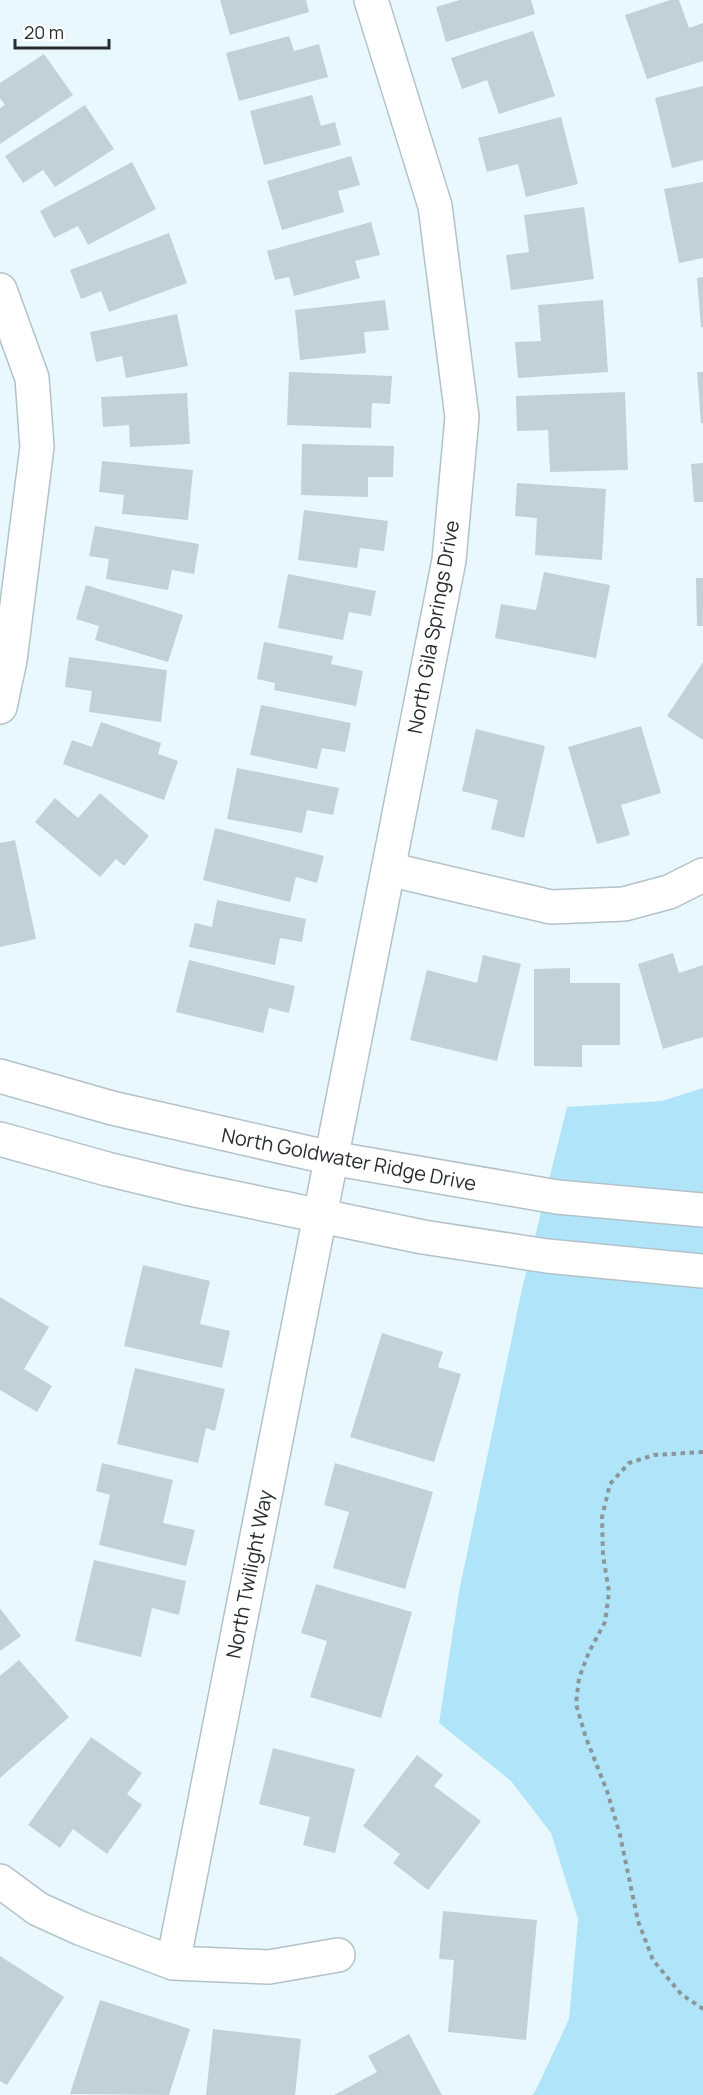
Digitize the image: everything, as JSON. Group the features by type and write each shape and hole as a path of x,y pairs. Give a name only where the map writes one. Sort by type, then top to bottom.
{"street":[{"name":"North Gila Springs Drive","path":"325,1186 449,560 462,417 435,206 371,0"},
{"path":"0,290 32,378 37,447 10,660 0,707"},
{"path":"388,869 551,907 624,904 669,892 703,875"},
{"name":"North Goldwater Ridge Drive","path":"0,1076 112,1108 325,1186 423,1237 547,1256 703,1271"},
{"name":"North Goldwater Ridge Drive","path":"0,1139 186,1188 325,1186 557,1197 703,1210"},
{"name":"North Twilight Way","path":"173,1963 325,1186"},
{"path":"0,1881 38,1909 82,1929 173,1963 269,1967 338,1955"}],"path":[{"path":"703,1452 654,1455 628,1463 610,1484 602,1517 603,1555 609,1592 605,1622 589,1652 579,1678 576,1704 586,1738 607,1791 620,1835 638,1921 653,1960 681,1994 703,2009"}],"shaded area":[{"path":"703,1088 703,2095 532,2095 569,2019 578,1919 551,1833 511,1781 439,1723 459,1592 522,1289 567,1107 662,1101"}],"building":[{"path":"220,0 306,0 309,12 230,35"},
{"path":"460,0 531,0 535,14 446,42 436,7"},
{"path":"670,0 679,0 689,28 703,23 703,61 647,79 625,15"},
{"path":"533,31 555,96 499,114 487,80 462,89 451,58"},
{"path":"289,36 294,51 319,44 328,77 239,101 226,53"},
{"path":"44,54 73,95 0,144 0,108 5,105 0,98 0,83"},
{"path":"703,86 703,160 672,168 655,98"},
{"path":"312,95 321,126 335,122 341,145 264,165 250,111"},
{"path":"85,105 114,149 55,187 43,170 23,183 5,156"},
{"path":"561,117 578,184 526,197 518,164 487,172 478,138"},
{"path":"351,156 360,185 338,191 344,212 282,230 267,181"},
{"path":"132,162 156,209 88,245 78,226 54,238 40,211"},
{"path":"703,182 703,258 679,263 664,189"},
{"path":"584,207 594,279 511,290 506,255 529,252 524,215"},
{"path":"371,222 380,255 355,261 360,278 294,296 289,277 275,280 267,251"},
{"path":"169,233 187,283 109,312 101,291 81,299 70,270"},
{"path":"703,277 703,327 701,327 697,278"},
{"path":"385,300 389,330 364,332 366,353 300,360 295,310"},
{"path":"603,300 608,372 518,378 515,342 541,341 538,305"},
{"path":"177,314 188,366 126,378 122,356 96,362 90,332"},
{"path":"289,372 392,376 390,404 372,403 371,428 287,425"},
{"path":"697,372 703,372 703,423 701,423"},
{"path":"625,392 628,470 550,472 548,430 517,431 516,396"},
{"path":"187,393 190,444 130,447 129,425 103,427 101,397"},
{"path":"302,444 394,446 393,477 368,477 368,497 301,495"},
{"path":"102,461 193,470 188,520 122,514 124,495 99,492"},
{"path":"703,463 703,502 694,502 691,464"},
{"path":"517,483 606,489 602,560 535,555 537,518 515,516"},
{"path":"304,510 388,521 384,551 360,548 357,568 298,560"},
{"path":"95,526 199,544 194,574 172,570 168,590 106,579 109,559 89,556"},
{"path":"544,572 610,585 596,658 495,638 501,604 536,610"},
{"path":"288,574 376,591 371,616 349,612 343,640 278,628"},
{"path":"696,578 703,578 703,626 697,626"},
{"path":"86,585 183,615 168,662 95,640 99,626 76,619"},
{"path":"264,642 333,656 331,664 363,671 356,706 274,690 275,683 257,679"},
{"path":"69,657 167,670 161,722 89,712 92,691 65,687"},
{"path":"703,662 703,740 667,716"},
{"path":"261,705 351,723 345,752 322,748 317,769 250,755"},
{"path":"101,722 161,743 158,754 178,761 164,800 63,764 72,740 92,747"},
{"path":"641,726 661,793 621,805 630,835 597,844 568,747"},
{"path":"476,729 545,746 524,838 491,829 498,800 462,791"},
{"path":"237,768 339,788 333,815 307,810 302,833 227,819"},
{"path":"100,793 149,836 124,866 116,859 100,877 35,822 55,798 78,818"},
{"path":"215,828 324,856 317,883 296,877 290,902 203,880"},
{"path":"15,840 36,939 0,947 0,843"},
{"path":"217,900 306,919 302,942 280,938 275,965 189,947 195,923 212,927"},
{"path":"673,953 679,973 703,965 703,1037 663,1049 638,964"},
{"path":"483,955 521,964 497,1061 410,1040 427,970 477,983"},
{"path":"189,960 295,986 289,1013 269,1008 263,1033 176,1012"},
{"path":"570,968 570,983 620,983 620,1045 582,1045 582,1067 534,1066 534,969"},
{"path":"143,1265 210,1281 200,1324 230,1331 222,1368 124,1346"},
{"path":"0,1297 49,1327 24,1369 52,1386 37,1412 0,1390"},
{"path":"382,1333 443,1352 438,1367 461,1374 434,1462 350,1437"},
{"path":"135,1368 225,1389 215,1431 206,1428 198,1463 117,1444"},
{"path":"102,1463 173,1480 163,1523 195,1530 186,1566 99,1545 110,1495 96,1491"},
{"path":"335,1463 433,1492 405,1589 333,1568 349,1512 324,1505"},
{"path":"94,1560 186,1581 179,1615 152,1608 141,1657 75,1641"},
{"path":"316,1584 412,1612 381,1718 310,1697 327,1641 301,1633"},
{"path":"0,1608 21,1636 0,1651"},
{"path":"19,1660 69,1717 0,1778 0,1676"},
{"path":"91,1737 142,1773 127,1794 142,1805 107,1854 73,1829 60,1848 28,1825"},
{"path":"273,1748 355,1769 335,1853 303,1845 310,1817 259,1804"},
{"path":"417,1755 443,1775 434,1786 481,1821 428,1890 393,1863 400,1854 363,1826"},
{"path":"443,1911 537,1920 526,2040 448,2032 454,1960 439,1959"},
{"path":"0,1956 64,1997 7,2085 0,2081"},
{"path":"100,2000 190,2029 169,2095 70,2094"},
{"path":"213,2029 301,2039 295,2095 206,2095"},
{"path":"409,2034 442,2095 334,2095 377,2072 368,2056"}]}
